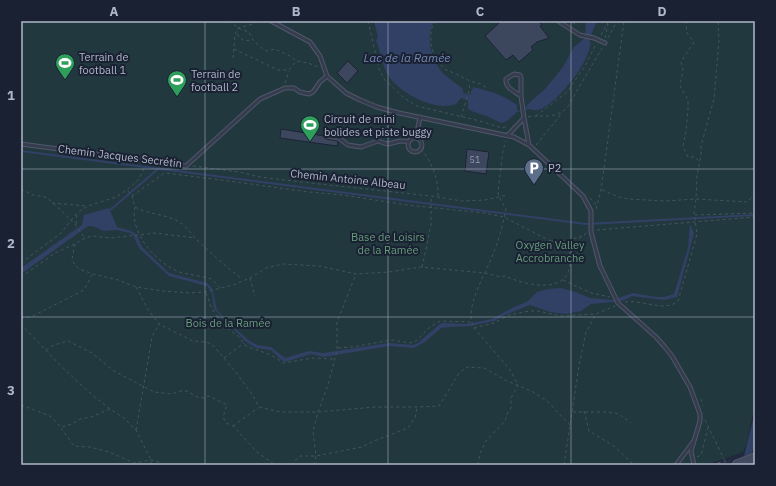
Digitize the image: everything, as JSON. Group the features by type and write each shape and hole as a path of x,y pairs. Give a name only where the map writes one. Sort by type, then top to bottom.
{"main road":[{"path":"739,464 753,459"}],"lane":[{"path":"271,21 310,42 320,56 327,76 346,93 377,107 508,135 529,144 583,196 591,211 590,232 600,266 615,297 619,304 660,342 672,356 690,387 700,414 700,421 692,451 694,465"},
{"path":"558,21 580,35 594,38 605,43"},
{"path":"521,96 505,84 506,79 514,74 520,75 522,78 521,96 529,144"},
{"path":"284,88 294,88 300,92 309,94 316,89 320,82 327,76"},
{"name":"Chemin Jacques Secrétin","path":"21,144 186,166 255,102 284,88"},
{"path":"416,138 420,117"},
{"path":"508,135 524,118"},
{"path":"327,136 339,138 348,145 360,147 378,141 387,144 403,140 408,142"},
{"path":"408,142 416,138"},
{"path":"408,142 410,150 413,152 418,152 422,145 420,140 416,138"},
{"path":"676,465 694,441"}],"path":[{"path":"229,21 238,28 249,32 253,40 267,51 275,49 290,56 296,61 308,63 324,70"},
{"path":"238,28 253,24 257,21"},
{"path":"368,21 378,69 384,79 404,98 417,106 480,121 502,128 512,124"},
{"path":"436,21 431,29 431,44 434,56 443,69 470,81 481,84 488,89"},
{"path":"605,43 608,21"},
{"path":"535,116 567,92 585,66 608,21"},
{"path":"524,118 535,116 553,116 561,113 567,108 617,21"},
{"path":"596,206 602,190 624,21"},
{"path":"688,21 686,24 687,33 694,42 681,62 683,70 680,86 688,100 686,131 683,146 688,156 695,157 700,162"},
{"path":"474,328 494,323 510,315 529,311 538,311 561,316 596,314 619,304 632,301 664,306 674,304 678,301 697,234 694,216 697,175 701,146 714,99 719,41 718,21"},
{"path":"233,58 238,28"},
{"path":"236,34 241,40 253,40"},
{"path":"234,49 278,70 289,70"},
{"path":"284,88 289,70 296,61"},
{"path":"462,117 470,81"},
{"path":"533,148 561,113"},
{"path":"508,135 503,150 498,192 499,197 506,209 494,254 476,294 471,322 474,328 511,371 518,386"},
{"path":"421,149 428,157 438,181 438,197"},
{"name":"Chemin Antoine Albeau","path":"186,166 239,172 260,177 431,196 462,201 484,200 507,196"},
{"path":"21,263 61,233 77,213 88,206 116,198 127,190 139,179 145,168"},
{"path":"132,196 166,173 484,213 504,216 558,245 571,254"},
{"path":"21,189 33,195 45,197 52,202 75,224 85,238"},
{"path":"127,190 132,196 135,207 134,211 136,225 143,241 163,263 178,271 210,279 220,288"},
{"path":"602,190 629,199 664,201 696,199 746,202 755,194"},
{"path":"421,267 429,231 431,196"},
{"path":"52,202 88,206"},
{"path":"135,207 142,211 167,217 182,223 195,238 225,266 243,280"},
{"path":"75,224 77,213"},
{"path":"694,216 755,213"},
{"path":"549,241 566,241 594,230 755,217"},
{"path":"21,277 55,253 92,236 111,238 155,233 195,238"},
{"path":"75,244 72,259 74,265 79,269 118,280 136,287 190,293 205,292 233,285 250,278 266,268 282,264 319,266 356,274 389,272 421,267 485,273 501,277 505,276 516,281 539,286 562,280 568,273 571,254 577,241 583,235"},
{"path":"21,318 31,317 84,290 93,274"},
{"path":"314,465 316,456 313,431 328,385 337,350 337,322 356,274"},
{"path":"250,278 255,296"},
{"path":"562,280 591,293 610,298 615,297"},
{"path":"136,287 147,308 158,324 193,341 212,344 252,394 259,407 280,412 318,412 375,407 439,406 459,373 467,367 484,368 505,380 533,392 548,402 570,425"},
{"path":"205,292 209,297 212,309 224,326 238,336 246,346 270,355 284,363 312,358 335,359"},
{"path":"564,465 586,332 596,314"},
{"path":"337,348 392,340 410,343 416,341 430,327 440,321 471,322"},
{"path":"21,324 92,395 124,418 136,430 151,460 151,465"},
{"path":"136,430 152,337 158,324"},
{"path":"46,350 54,345 68,341 92,353 114,371 154,392 172,394 187,390 197,397 202,398 209,396 227,406 223,417 226,423 233,426 257,452 275,465"},
{"path":"224,358 244,343"},
{"path":"478,465 480,453 486,441 505,421 511,408 512,398 518,386"},
{"path":"21,405 50,416 74,446 90,447 109,452 134,463 151,460 159,462 162,465"},
{"path":"233,426 259,407"},
{"path":"291,465 300,456 316,456 362,447 374,440 408,428 415,418 417,407"},
{"path":"60,427 72,424 80,418 91,417 110,409"},
{"path":"572,412 584,411 619,414 631,423"},
{"path":"584,411 589,431 614,446 634,465"},
{"path":"708,427 725,462 712,465"}],"green space":[{"name":"Base de Loisirs de la Ramée","path":"21,21 755,21 755,403 747,443 743,452 706,465 21,465"}],"water":[{"name":"Lac de la Ramée","path":"374,21 434,21 431,27 430,47 434,59 441,71 463,89 463,93 470,95 473,87 491,92 502,96 517,105 517,111 525,109 527,105 545,89 563,67 574,47 585,38 586,21 601,21 596,23 589,40 591,43 584,63 568,86 541,109 529,109 517,112 502,123 468,109 468,100 461,98 456,104 446,106 430,104 414,97 400,88 394,83 385,70 376,40 378,37"},
{"path":"109,208 117,227 131,231 137,235 142,247 169,273 207,283 212,288 217,310 226,320 247,339 257,345 271,347 285,358 309,351 323,353 389,343 413,345 418,343 440,324 466,324 492,319 528,301 537,292 548,289 561,288 590,298 612,300 633,293 656,297 664,297 674,294 688,248 690,224 694,233 677,297 664,300 632,296 622,301 591,304 581,311 566,314 550,312 530,305 494,321 471,326 441,328 425,342 414,348 389,346 324,357 311,354 285,362 271,350 256,348 245,341 214,309 212,293 207,286 169,276 139,248 133,235 130,233 117,230 104,231 88,226 21,274 21,268 82,225 84,215"},
{"path":"755,412 755,440 752,453 744,456"}],"building":[{"path":"501,21 538,21 549,38 537,42 531,47 533,50 519,62 513,55 506,60 485,36"},
{"path":"348,61 358,71 347,83 337,73"},
{"path":"281,129 324,136 326,139 338,141 337,146 280,138"},
{"path":"467,149 489,152 486,174 465,171"}],"waterway":[{"path":"21,151 586,224 755,215"},
{"path":"108,212 159,168"}],"place":[{"name":"Terrain de football 1","path":"65,80"},
{"name":"Terrain de football 2","path":"177,97"},
{"name":"Circuit de mini bolides et piste buggy","path":"310,142"},
{"name":"P2","path":"534,185"}],"park label":[{"name":"Oxygen Valley Accrobranche","path":"550,251"},
{"name":"Bois de la Ramée","path":"228,323"}]}
